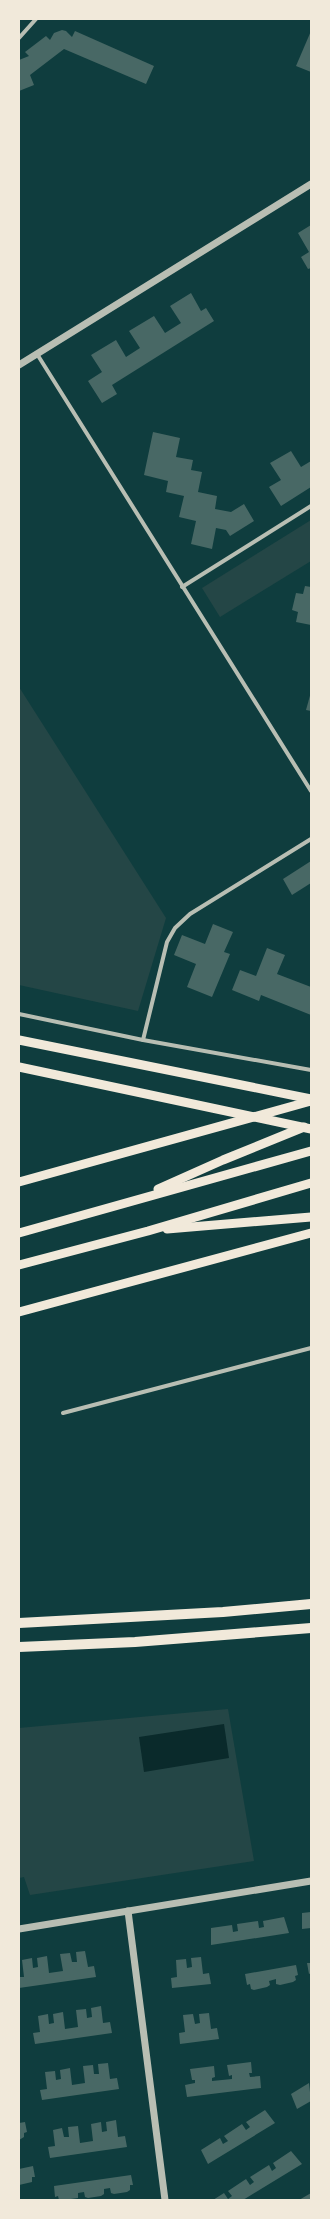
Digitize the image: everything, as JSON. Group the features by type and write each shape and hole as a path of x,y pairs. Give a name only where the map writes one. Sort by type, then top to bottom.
{"highway":[{"path":"19,1623 215,1613 311,1604"},
{"path":"19,1647 136,1642 311,1628"}],"main road":[{"path":"19,1040 311,1100"},
{"path":"19,1067 311,1129"},
{"path":"19,1182 311,1100"},
{"path":"126,1203 223,1160 311,1124"},
{"path":"19,1233 311,1151"},
{"path":"19,1265 148,1231 311,1183"},
{"path":"148,1231 311,1217"},
{"path":"19,1312 311,1233"}],"street":[{"path":"19,38 36,19"},
{"path":"19,365 311,184"},
{"path":"37,354 311,791"},
{"path":"182,586 311,506"},
{"path":"143,1040 168,942 175,928 190,914 311,839"},
{"path":"19,1014 143,1040 311,1070"},
{"path":"63,1413 311,1348"},
{"path":"19,1929 311,1881"},
{"path":"128,1911 165,2200"}],"shaded area":[{"path":"311,520 311,561 220,617 202,588"},
{"path":"19,687 166,918 138,1011 19,985"},
{"path":"228,1709 254,1861 30,1895 24,1877 19,1878 19,1728"},
{"path":"224,1724 229,1758 144,1772 139,1737"}],"building":[{"path":"62,30 66,31 72,37 75,31 154,66 146,84 64,49 30,75 34,85 19,91 19,60 29,56 25,52 46,36 50,40 54,33"},
{"path":"311,31 311,72 296,66"},
{"path":"311,225 311,268 308,269 301,257 309,252 298,233"},
{"path":"191,293 201,311 206,308 214,321 112,385 117,394 102,403 88,381 102,372 91,355 116,340 126,357 140,348 129,331 154,316 165,333 181,323 170,306"},
{"path":"153,432 180,438 176,457 193,460 191,470 202,472 198,492 217,496 215,509 231,512 244,504 254,521 230,536 226,530 216,528 212,549 191,544 196,521 179,517 184,496 166,492 168,481 144,475"},
{"path":"291,451 301,467 311,461 311,487 281,506 269,487 281,480 270,463"},
{"path":"305,586 311,587 311,625 296,622 298,612 292,610 296,593 303,594"},
{"path":"311,692 311,711 306,710"},
{"path":"311,861 311,883 292,895 283,879"},
{"path":"213,924 233,932 224,952 230,954 212,997 187,987 196,964 174,955 182,935 205,944"},
{"path":"267,948 285,955 277,974 311,987 311,1015 261,995 259,1001 232,990 240,970 256,976"},
{"path":"311,1912 311,1928 302,1929 302,1913"},
{"path":"284,1917 289,1933 211,1945 211,1928 232,1925 233,1932 238,1931 237,1924 258,1921 259,1928 264,1927 263,1921"},
{"path":"85,1951 88,1967 94,1966 96,1977 19,1988 19,1977 24,1977 22,1960 32,1958 33,1968 38,1967 37,1958 47,1956 49,1973 63,1971 60,1954 70,1953 72,1962 77,1962 76,1952"},
{"path":"201,1957 203,1974 209,1973 211,1984 172,1988 171,1978 177,1977 176,1960 186,1959 187,1968 192,1967 191,1958"},
{"path":"307,1963 311,1963 311,1973 309,1974"},
{"path":"296,1965 298,1975 295,1976 296,1980 293,1982 280,1985 276,1984 276,1979 269,1981 270,1985 267,1987 254,1990 251,1989 250,1984 247,1985 245,1974"},
{"path":"101,2006 103,2023 110,2022 112,2033 35,2044 33,2033 40,2032 38,2016 48,2014 49,2024 54,2023 53,2014 63,2012 65,2029 78,2027 76,2010 86,2009 87,2018 92,2017 91,2008"},
{"path":"209,2013 211,2029 217,2028 219,2039 180,2044 179,2033 185,2032 183,2015 193,2014 195,2024 200,2023 199,2014"},
{"path":"251,2062 252,2073 249,2073 250,2077 260,2076 261,2088 187,2097 185,2085 195,2083 195,2080 192,2080 190,2069 214,2066 215,2077 212,2078 212,2081 232,2079 232,2075 229,2076 227,2065"},
{"path":"108,2063 110,2079 117,2078 119,2089 42,2100 40,2090 47,2089 45,2072 55,2071 56,2080 61,2079 60,2070 70,2068 72,2085 85,2083 83,2066 93,2065 94,2074 99,2074 98,2064"},
{"path":"309,2083 311,2101 297,2109 291,2094"},
{"path":"265,2110 275,2123 208,2164 201,2150 220,2138 223,2144 228,2141 224,2136 242,2124 246,2130 250,2127 246,2122"},
{"path":"116,2120 118,2137 125,2136 127,2147 50,2158 48,2147 55,2146 53,2130 62,2128 64,2137 69,2137 68,2127 78,2126 80,2143 93,2141 91,2124 101,2122 102,2132 107,2131 106,2122"},
{"path":"25,2122 27,2132 24,2133 24,2137 19,2140 19,2123"},
{"path":"291,2151 302,2164 243,2200 213,2200 224,2193 228,2199 232,2196 228,2191 246,2179 250,2185 254,2182 250,2177 269,2165 272,2171 276,2168 273,2163"},
{"path":"33,2166 35,2177 32,2177 32,2182 19,2185 19,2169"},
{"path":"131,2175 133,2185 130,2185 130,2190 127,2192 114,2194 111,2193 110,2188 104,2189 104,2194 101,2196 88,2198 85,2197 84,2192 78,2193 78,2198 59,2200 58,2196 55,2197 54,2186"},
{"path":"311,2193 311,2200 299,2200"}]}
